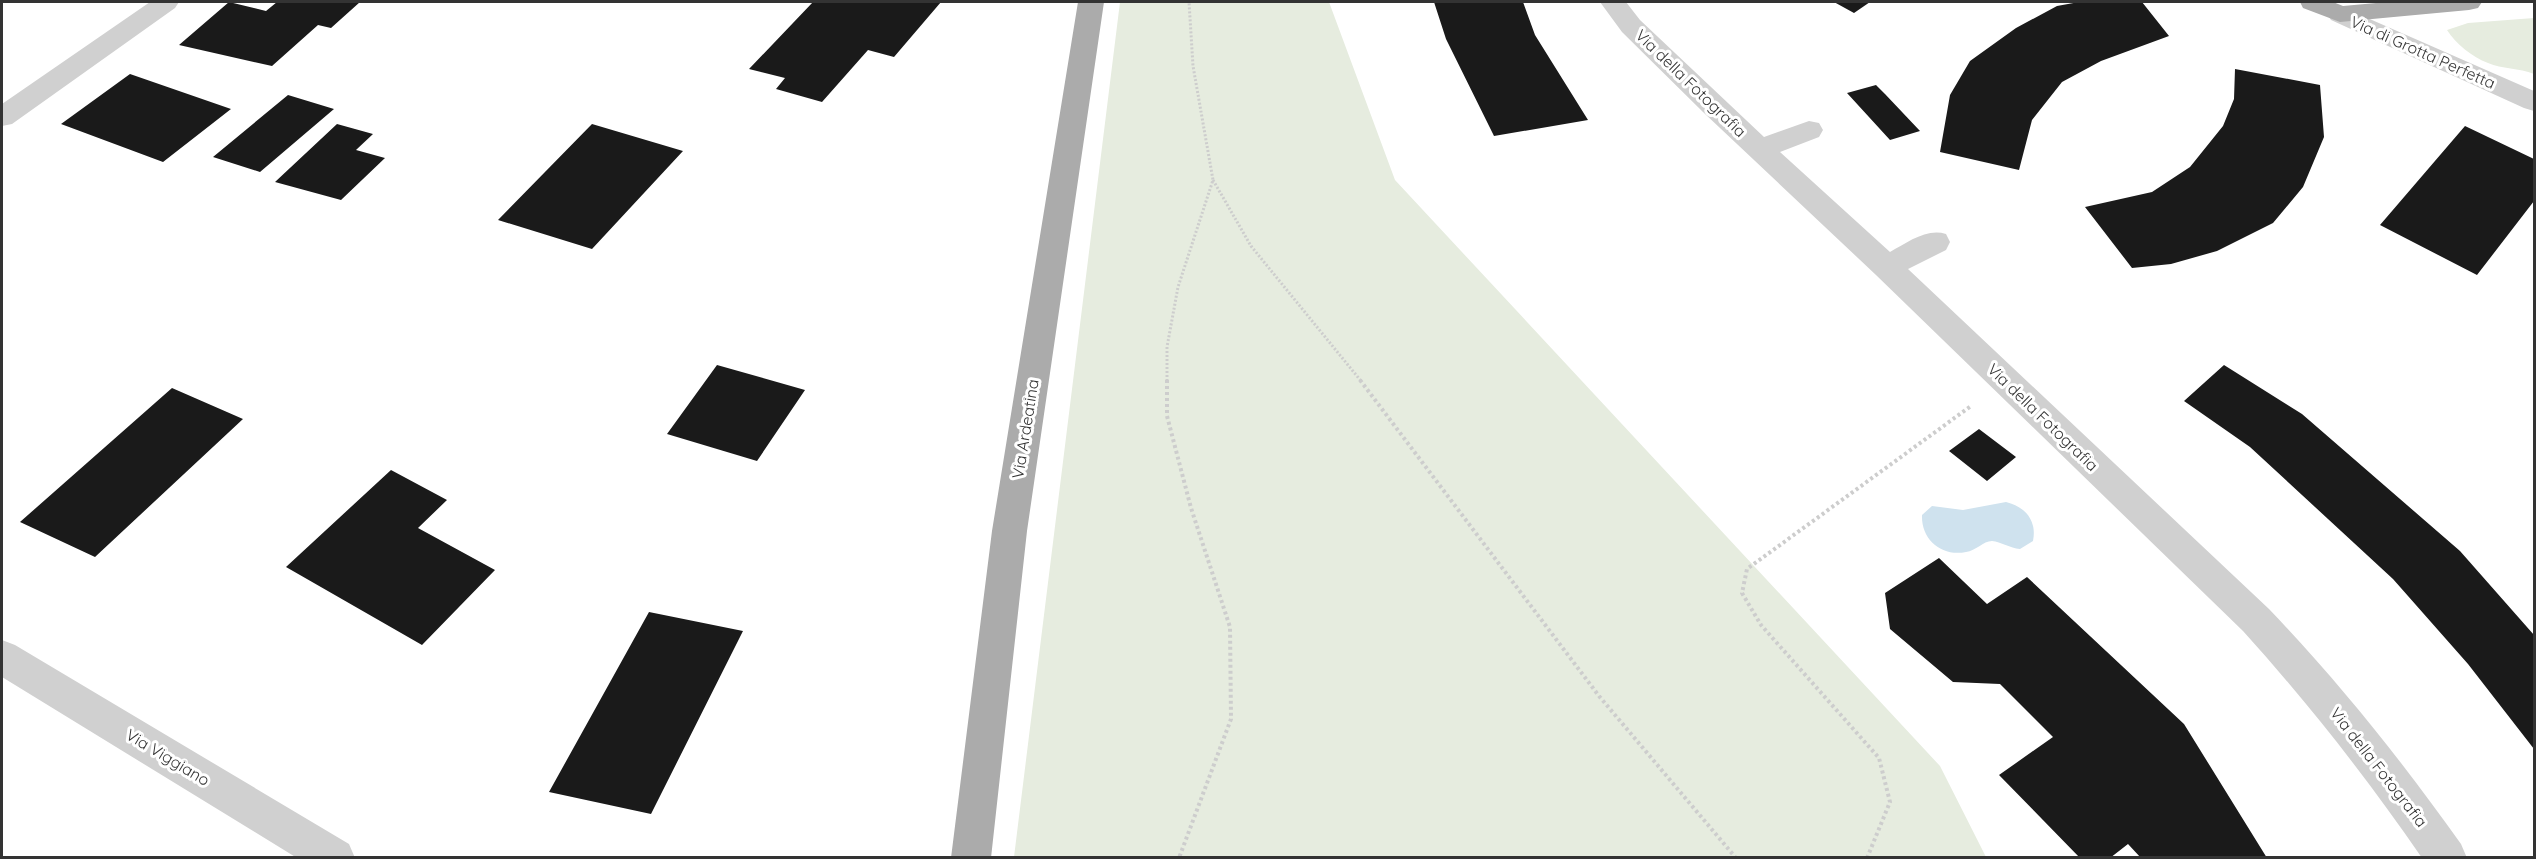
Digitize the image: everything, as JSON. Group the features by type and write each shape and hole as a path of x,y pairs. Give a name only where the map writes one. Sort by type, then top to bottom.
{"main road":[{"name":"Via Ardeatina","path":"971,858 994,645 1015,495 1070,152 1091,2"},
{"name":"Via di Grotta Perfetta","path":"2312,2 2340,14"},
{"path":"2340,14 2469,2"}],"street":[{"path":"2,117 166,2"},
{"name":"Via della Fotografia","path":"1613,2 1647,41 2256,620 2294,660 2346,723 2447,858"},
{"name":"Via di Grotta Perfetta","path":"2340,14 2535,102"},
{"path":"1760,149 1809,129"},
{"path":"1887,267 1935,242"},
{"name":"Via Viggiano","path":"2,657 334,858"}],"path":[{"path":"1189,2 1193,66 1213,180 1251,246 1381,405 1599,696 1736,858"},
{"path":"1179,858 1231,719 1230,627 1191,508 1167,416 1167,347 1171,318 1178,287 1213,180"},
{"path":"1867,858 1890,802 1879,758 1761,625 1742,593 1747,569 2005,381"}],"shaded area":[{"path":"1120,2 1329,2 1395,180 1940,766 1986,857 1014,857"},
{"path":"2534,18 2534,74 2493,65 2470,54 2447,30 2468,23"}],"water":[{"path":"2006,502 2024,511 2033,527 2033,541 2020,549 1992,541 1970,551 1948,552 1934,544 1925,532 1922,515 1932,506 1963,510"}],"building":[{"path":"229,2 266,11 277,2 360,2 331,28 318,25 272,66 179,45"},
{"path":"813,2 941,2 894,57 868,50 822,102 776,89 785,78 749,69"},
{"path":"1434,2 1523,2 1535,35 1588,120 1494,136 1446,39"},
{"path":"1834,2 1870,2 1854,13"},
{"path":"2079,2 2142,2 2169,36 2101,61 2062,82 2032,120 2019,170 1940,152 1950,95 1970,61 2016,28 2057,6"},
{"path":"2235,69 2320,85 2324,137 2303,187 2273,223 2217,251 2171,264 2132,268 2085,207 2152,192 2190,167 2223,126 2234,99"},
{"path":"130,74 231,109 163,162 61,124"},
{"path":"1876,85 1920,131 1890,140 1847,93"},
{"path":"288,95 334,109 260,172 213,157"},
{"path":"337,124 373,134 356,150 385,158 341,200 275,182"},
{"path":"592,124 683,151 592,249 498,220"},
{"path":"2465,126 2534,159 2534,201 2477,275 2380,225"},
{"path":"717,365 805,390 757,461 667,434"},
{"path":"2224,365 2302,414 2460,551 2534,635 2534,749 2468,664 2393,579 2250,447 2184,401"},
{"path":"172,388 243,419 95,557 20,522"},
{"path":"1979,429 2016,457 1987,481 1949,451"},
{"path":"391,470 447,500 418,528 495,570 422,645 286,567"},
{"path":"1939,558 1987,604 2027,577 2184,724 2267,858 2141,858 2128,844 2110,858 2080,858 1999,775 2053,737 2000,684 1953,682 1890,629 1885,593"},
{"path":"649,612 743,631 651,814 549,792"}]}
